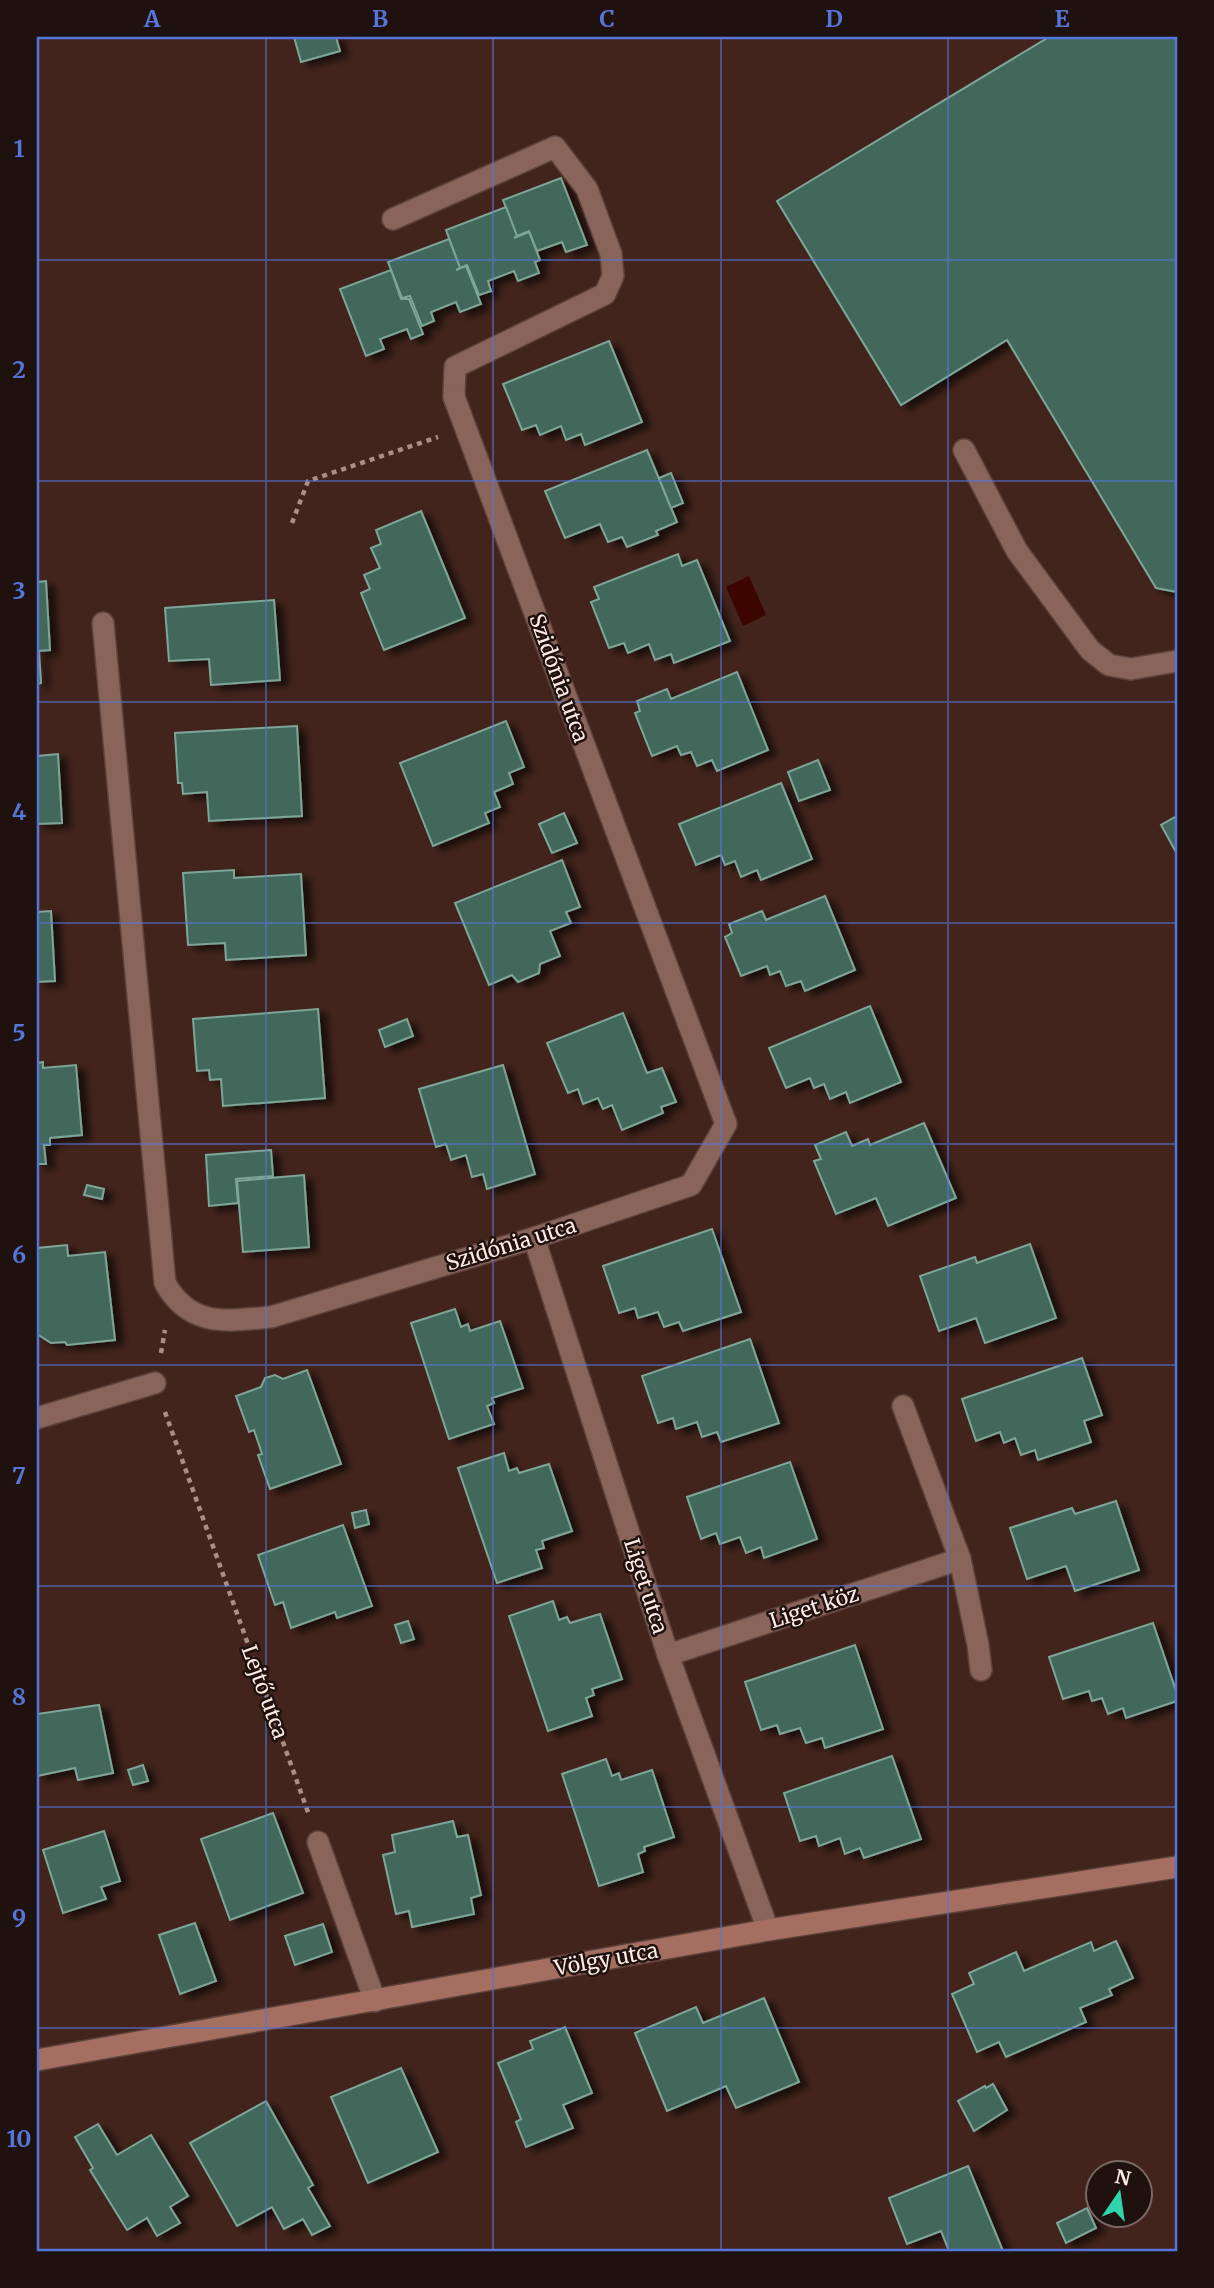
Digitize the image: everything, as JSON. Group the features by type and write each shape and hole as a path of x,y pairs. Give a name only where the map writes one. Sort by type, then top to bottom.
{"street":[{"name":"Szidónia utca","path":"171,1295 192,1314 229,1321 271,1317 534,1238 691,1185 726,1124 454,397 454,368 605,294 613,276 611,254 587,189 555,147 393,219"},
{"path":"964,450 1017,551 1090,650 1109,665 1131,669 1177,661"},
{"path":"103,623 163,1269 165,1283 171,1295"},
{"name":"Liget utca","path":"534,1238 668,1655 768,1930"},
{"path":"37,1418 155,1382"},
{"path":"904,1406 960,1559 981,1670"},
{"name":"Liget köz","path":"668,1655 960,1559"},
{"path":"318,1842 375,2001"},
{"name":"Völgy utca","path":"37,2060 768,1930 1177,1867"}],"path":[{"path":"292,523 308,481 466,428"},
{"path":"155,1382 171,1295"},
{"name":"Lejtő utca","path":"155,1382 318,1842"}],"shaded area":[{"path":"749,576 766,615 743,626 726,587"}],"building":[{"path":"294,37 336,37 340,51 301,62"},
{"path":"1049,37 1177,37 1177,592 1156,588 1007,340 901,405 777,201"},
{"path":"561,178 587,245 566,252 562,242 537,251 529,231 517,236 503,200"},
{"path":"506,207 517,236 514,238 529,232 540,260 535,262 539,273 518,281 514,271 488,281 491,291 479,295 467,265 460,268 446,230"},
{"path":"449,239 460,268 456,270 466,266 481,304 460,312 456,302 431,312 434,321 422,326 410,296 402,298 388,262"},
{"path":"391,270 401,299 409,299 423,334 411,339 407,329 380,339 384,349 366,356 340,289"},
{"path":"609,341 642,422 585,445 581,434 566,440 561,426 540,435 536,425 522,430 503,384"},
{"path":"647,450 677,522 656,531 658,535 627,547 622,537 608,542 600,524 565,538 545,491"},
{"path":"671,473 683,503 671,508 659,478"},
{"path":"421,511 465,618 384,650 361,593 370,589 364,575 380,568 371,548 381,544 376,530"},
{"path":"678,554 682,566 697,560 730,641 674,663 671,654 655,660 649,644 628,653 624,643 609,648 591,602 599,599 594,587"},
{"path":"46,581 50,650 39,651 41,683 37,684 37,582"},
{"path":"274,600 280,680 211,685 209,659 169,661 165,608"},
{"path":"737,672 768,750 717,771 712,760 697,766 691,752 681,755 677,746 652,756 635,713 640,711 637,701 667,689 671,699"},
{"path":"506,721 524,767 509,773 513,784 494,792 500,807 485,813 489,823 433,846 400,763"},
{"path":"297,726 302,816 209,821 207,792 183,794 182,783 178,783 175,733"},
{"path":"58,754 62,823 37,824 37,756"},
{"path":"818,760 830,790 799,801 788,772"},
{"path":"781,783 812,859 761,880 757,870 741,877 735,861 725,865 721,855 696,865 679,824"},
{"path":"564,813 577,843 552,853 539,824"},
{"path":"1177,816 1177,854 1161,825"},
{"path":"562,860 580,907 566,912 571,923 550,931 560,956 540,964 539,973 518,982 512,975 489,985 455,903"},
{"path":"234,870 234,878 301,874 306,955 226,960 225,943 188,945 183,873"},
{"path":"825,896 855,970 805,991 801,981 786,986 780,971 770,975 767,966 741,976 725,937 732,933 729,924 762,911 766,920"},
{"path":"51,911 55,981 37,982 37,912"},
{"path":"870,1006 901,1082 850,1103 846,1092 830,1099 824,1084 814,1088 810,1078 786,1088 769,1048"},
{"path":"318,1009 325,1098 223,1106 221,1079 210,1080 209,1070 197,1071 193,1019"},
{"path":"623,1013 647,1073 662,1068 676,1102 661,1107 663,1113 622,1130 612,1105 603,1109 598,1098 583,1104 578,1089 568,1093 547,1043"},
{"path":"407,1019 413,1036 385,1047 379,1030"},
{"path":"43,1062 43,1068 76,1065 82,1135 50,1138 50,1145 44,1145 46,1164 37,1164 37,1063"},
{"path":"503,1065 535,1174 487,1189 483,1174 472,1177 466,1155 451,1160 446,1144 436,1147 419,1089"},
{"path":"924,1123 956,1198 888,1226 876,1198 836,1214 814,1161 821,1159 815,1145 846,1132 852,1146 868,1139 870,1145"},
{"path":"271,1150 273,1176 236,1179 238,1203 209,1206 206,1155"},
{"path":"304,1175 309,1247 243,1252 237,1181"},
{"path":"87,1185 104,1189 102,1199 84,1195"},
{"path":"712,1229 741,1312 683,1331 679,1322 664,1327 658,1312 638,1318 635,1308 619,1313 603,1266"},
{"path":"1030,1244 1056,1318 985,1343 976,1318 939,1331 920,1276 975,1257 977,1263"},
{"path":"67,1245 68,1256 105,1252 115,1340 67,1345 65,1342 51,1343 37,1334 37,1248"},
{"path":"455,1309 461,1327 468,1324 470,1331 500,1321 523,1388 492,1398 494,1403 487,1406 494,1424 449,1439 411,1323"},
{"path":"750,1339 779,1423 721,1442 717,1432 702,1437 697,1422 676,1429 673,1418 658,1423 642,1376"},
{"path":"1082,1358 1102,1415 1084,1421 1091,1442 1038,1460 1035,1450 1021,1455 1015,1438 1004,1443 1000,1432 976,1441 962,1399"},
{"path":"307,1370 341,1464 270,1489 258,1455 262,1454 254,1430 249,1432 236,1396 261,1387 265,1378 275,1375 283,1379"},
{"path":"504,1453 509,1471 517,1468 519,1473 549,1464 572,1531 542,1541 544,1548 536,1550 542,1568 497,1583 458,1468"},
{"path":"790,1462 817,1539 764,1558 761,1547 746,1553 740,1537 720,1544 716,1533 701,1539 687,1497"},
{"path":"1116,1501 1139,1570 1075,1591 1066,1566 1027,1579 1010,1528 1072,1508 1075,1514"},
{"path":"366,1510 369,1524 355,1528 352,1513"},
{"path":"343,1525 372,1606 337,1618 335,1612 291,1628 283,1602 275,1605 258,1555"},
{"path":"553,1601 559,1620 567,1617 570,1623 600,1614 622,1679 592,1689 594,1695 586,1698 592,1716 548,1731 509,1616"},
{"path":"408,1621 414,1639 401,1643 395,1625"},
{"path":"1153,1623 1177,1701 1126,1718 1123,1708 1108,1714 1102,1698 1092,1701 1089,1691 1063,1699 1049,1657"},
{"path":"855,1645 883,1729 825,1748 822,1738 806,1743 800,1728 780,1734 777,1725 761,1730 745,1682"},
{"path":"99,1705 113,1773 78,1780 75,1768 37,1776 37,1714"},
{"path":"892,1756 921,1839 864,1858 860,1848 845,1854 840,1838 819,1846 816,1836 800,1841 784,1793"},
{"path":"606,1759 612,1776 619,1773 621,1780 652,1770 674,1837 644,1847 645,1851 638,1854 643,1872 599,1886 562,1774"},
{"path":"143,1765 148,1781 133,1785 128,1770"},
{"path":"273,1813 303,1893 230,1920 201,1839"},
{"path":"453,1821 457,1837 468,1835 481,1895 471,1898 474,1914 412,1927 409,1911 396,1914 383,1855 395,1852 392,1835"},
{"path":"104,1831 120,1881 101,1887 106,1899 63,1913 43,1850"},
{"path":"195,1923 216,1981 180,1994 159,1935"},
{"path":"323,1924 332,1952 295,1965 285,1936"},
{"path":"1116,1941 1133,1978 1109,1989 1112,1995 1080,2008 1086,2022 1006,2057 999,2042 977,2052 952,1994 974,1984 969,1973 1016,1952 1024,1971 1091,1942 1094,1951"},
{"path":"764,1998 799,2082 736,2108 726,2086 667,2111 635,2033 696,2007 703,2023"},
{"path":"565,2027 592,2093 563,2105 573,2128 526,2147 516,2122 521,2119 498,2063 533,2049 530,2041"},
{"path":"401,2068 438,2152 368,2183 331,2097"},
{"path":"993,2084 1007,2110 974,2131 958,2101"},
{"path":"266,2101 313,2185 308,2188 330,2226 312,2235 303,2219 284,2229 272,2207 237,2226 190,2143"},
{"path":"98,2124 117,2155 151,2135 188,2196 170,2207 180,2223 157,2236 147,2218 127,2230 90,2170 93,2168 75,2137"},
{"path":"968,2166 1003,2251 949,2251 941,2231 907,2244 889,2198"},
{"path":"1084,2210 1084,2228 1096,2228 1066,2243 1057,2223"}]}
